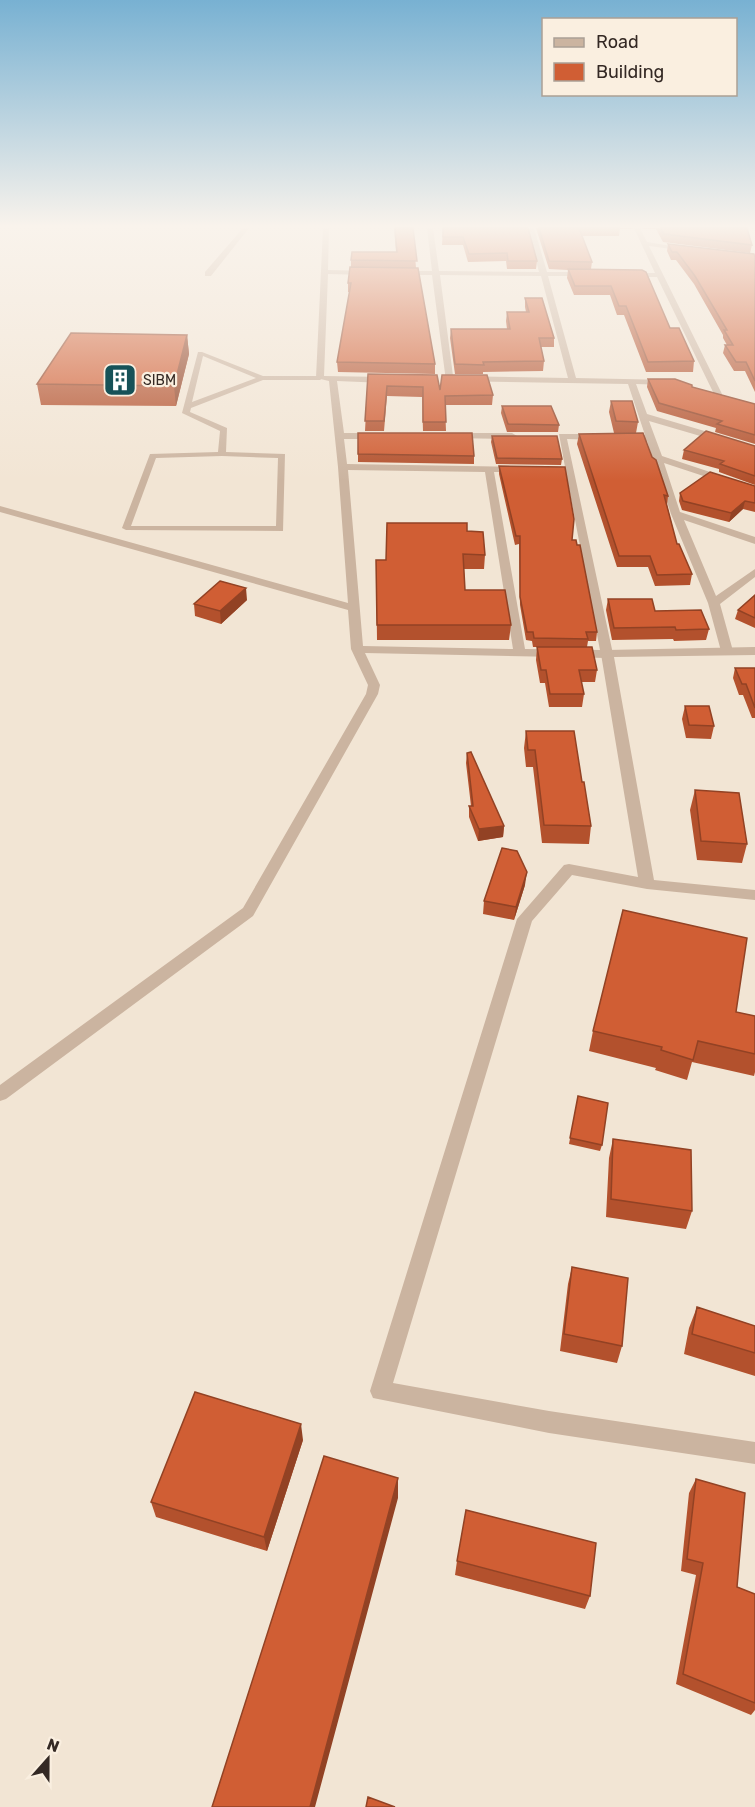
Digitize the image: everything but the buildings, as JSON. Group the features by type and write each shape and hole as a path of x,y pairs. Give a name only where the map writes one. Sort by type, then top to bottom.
{"street":[{"path":"322,312 320,378 391,380"},
{"path":"441,312 449,379"},
{"path":"554,312 573,381"},
{"path":"680,312 723,396 708,391"},
{"path":"438,379 675,382"},
{"path":"0,1094 249,912 372,694 374,685 357,649 343,467 333,380"},
{"path":"631,381 659,458 676,514 714,603 727,651"},
{"path":"643,416 755,449"},
{"path":"338,436 385,436"},
{"path":"444,436 527,436"},
{"path":"550,436 607,437"},
{"path":"562,436 607,654 647,884"},
{"path":"618,438 651,438"},
{"path":"659,458 755,490"},
{"path":"343,467 524,469"},
{"path":"489,469 520,654"},
{"path":"547,470 570,470"},
{"path":"0,509 353,608"},
{"path":"676,514 755,540"},
{"path":"714,603 755,572"},
{"path":"357,649 520,654 755,651"},
{"path":"755,895 647,884 569,869 525,919 380,1392 549,1422 755,1453"}],"lane":[{"path":"222,454 224,430 186,413 200,353 262,378"},
{"path":"189,406 262,378 320,378"},
{"path":"222,454 282,456 280,529 126,528 153,456 222,454"}],"place":[{"name":"SIBM","path":"120,380"}]}
